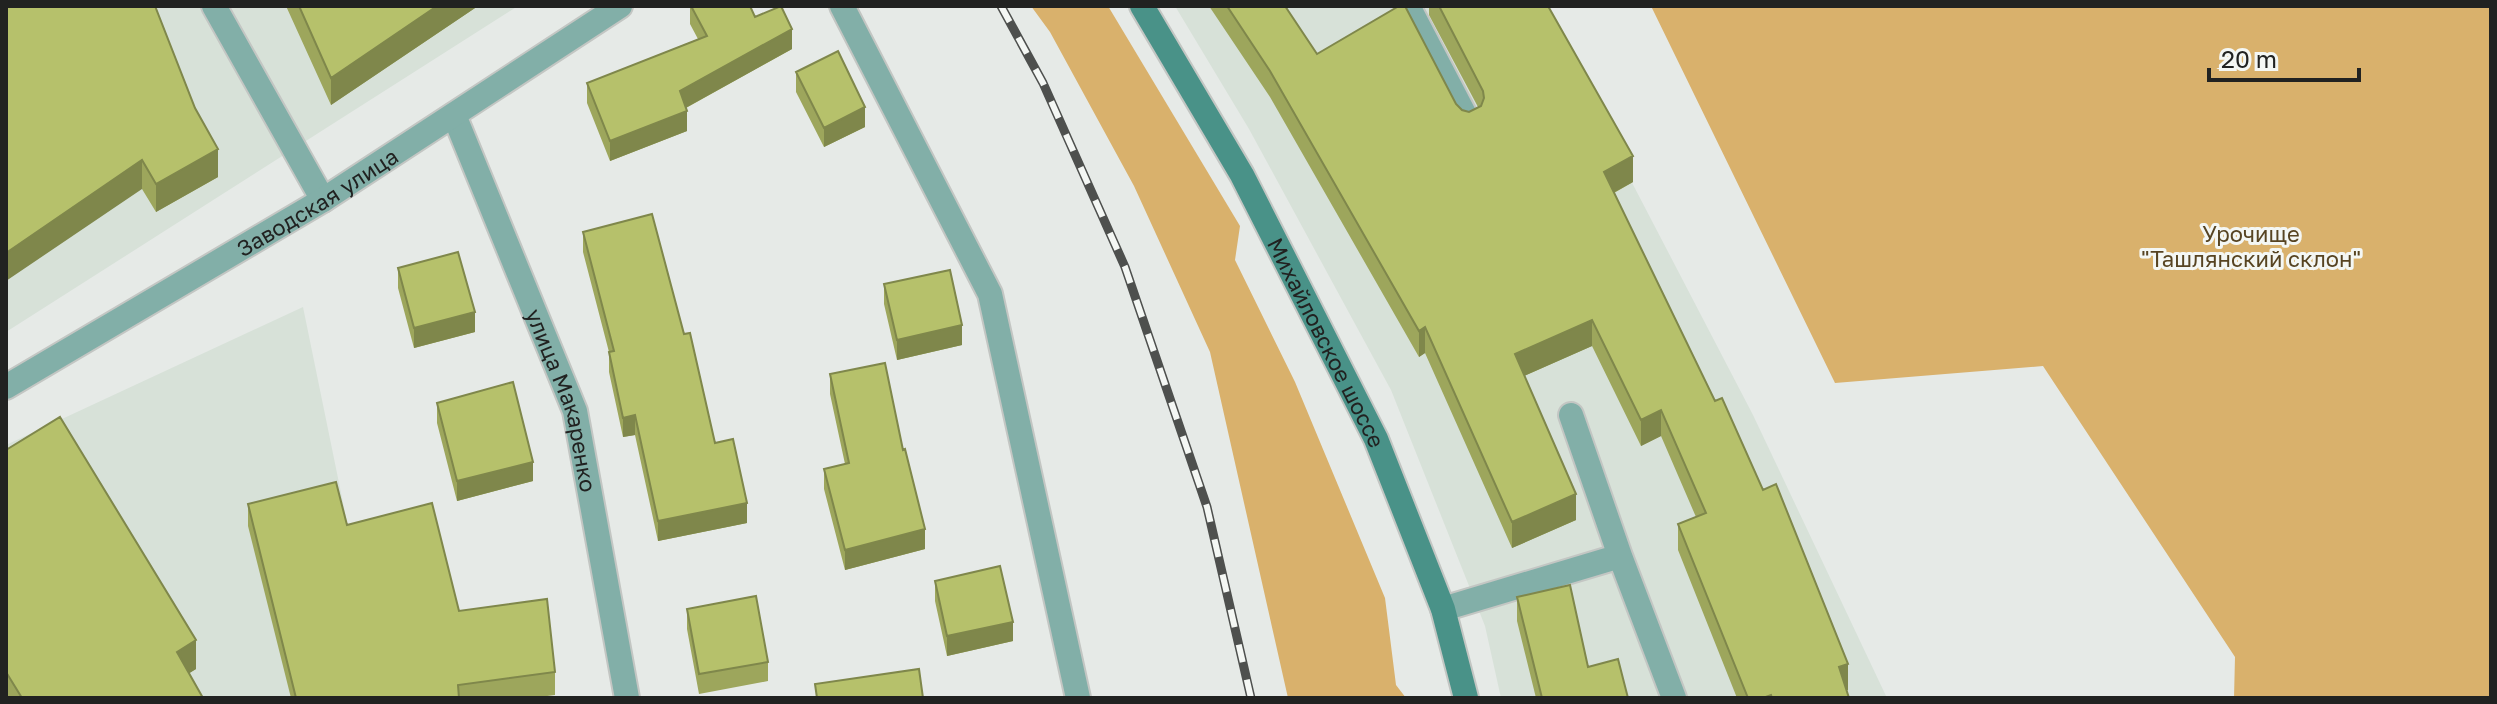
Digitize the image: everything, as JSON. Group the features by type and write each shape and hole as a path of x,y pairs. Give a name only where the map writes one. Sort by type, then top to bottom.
{"main road":[{"name":"Михайловское шоссе","path":"1142,6 1242,175 1376,439 1443,609 1466,698"}],"street":[{"path":"214,6 323,200"},
{"name":"Заводская улица","path":"6,387 323,200 620,6"},
{"path":"842,6 990,294 1078,698"},
{"path":"1408,6 1469,123"},
{"name":"улица Макаренко","path":"454,115 575,411 627,698"},
{"path":"1571,415 1674,698"},
{"path":"1443,609 1620,556"}],"shaded area":[{"path":"6,6 518,6 6,332"},
{"path":"1175,6 1540,6 1753,415 1887,698 1501,698 1485,626 1391,390 1249,129"},
{"path":"303,307 383,698 6,698 6,445"}],"green space":[{"path":"1031,6 1108,6 1240,226 1235,260 1295,382 1385,598 1396,685 1406,698 1288,698 1210,352 1134,186 1050,32"},
{"name":"Урочище \"Ташлянский склон\"","path":"1651,6 2491,6 2491,698 2234,698 2235,657 2043,366 1835,383"}],"building":[{"path":"6,6 155,6 195,108 218,149 156,184 142,160 6,253"},
{"path":"299,6 437,6 331,78"},
{"path":"691,6 750,6 755,17 781,6 792,29 680,91 687,111 610,141 587,83 707,36"},
{"path":"1227,6 1285,6 1317,54 1399,6 1405,6 1456,104 1469,112 1481,106 1483,91 1439,6 1548,6 1633,156 1604,172 1715,401 1722,398 1763,490 1776,484 1848,664 1839,667 1849,698 1772,698 1771,695 1748,698 1678,524 1706,513 1661,410 1641,420 1592,320 1515,354 1576,494 1512,522 1425,327 1419,331 1270,71"},
{"path":"838,51 865,107 824,128 796,72"},
{"path":"652,214 684,334 690,333 715,443 733,439 747,503 658,521 635,415 623,418 609,352 614,351 583,232"},
{"path":"458,252 475,312 414,328 398,268"},
{"path":"950,270 962,325 897,340 884,284"},
{"path":"885,363 903,450 925,529 845,550 824,469 849,463 830,374"},
{"path":"513,382 533,462 457,481 437,403"},
{"path":"60,417 196,640 177,652 203,698 22,698 6,672 6,450"},
{"path":"336,482 347,525 432,503 459,611 547,599 555,672 458,685 459,698 296,698 248,504"},
{"path":"1000,566 1013,622 947,636 935,581"},
{"path":"1570,585 1588,667 1618,659 1628,698 1542,698 1517,597"},
{"path":"756,596 768,662 699,674 687,609"},
{"path":"919,669 923,698 817,698 815,684"}],"railway":[{"path":"1001,6 1043,83 1125,267 1207,507 1251,698"}]}
